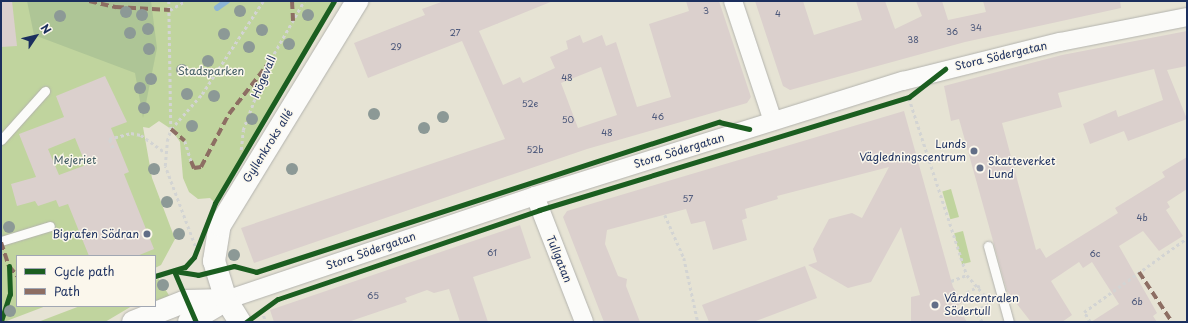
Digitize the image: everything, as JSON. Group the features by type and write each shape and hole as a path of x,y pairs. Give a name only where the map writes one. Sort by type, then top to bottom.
{"street":[{"name":"Gyllenkroks allé","path":"248,318 226,300 214,261 220,225 357,1"},
{"path":"733,1 773,121"},
{"name":"Stora Södergatan","path":"226,300 535,196 903,80 1060,42 1187,17"},
{"name":"Tullgatan","path":"535,196 584,322"},
{"path":"133,322 186,300 226,300"},
{"path":"189,322 226,300"}],"lane":[{"path":"1,140 45,91"},
{"path":"1,241 50,226"},
{"path":"988,246 1010,322"}],"path":[{"path":"168,1 170,10 171,129 165,153 165,166 196,247"},
{"path":"170,10 185,1"},
{"path":"171,129 202,94 263,1"},
{"path":"903,80 967,275 980,286 984,294 970,302 965,294 980,286"},
{"path":"113,148 110,139 131,133 146,138 165,153"},
{"path":"186,141 192,161"},
{"path":"665,215 684,258 698,322"},
{"path":"1090,322 1084,312 1187,238"},
{"path":"951,281 967,275"},
{"path":"982,322 975,311 989,302"},
{"path":"248,318 262,310 266,322"}],"green space":[{"name":"Stadsparken","path":"1,1 334,1 215,203 210,198 198,199 189,192 183,178 180,142 171,129 159,121 149,128 143,127 152,178 175,239 161,265 156,268 156,255 16,255 16,307 43,307 1,322"},
{"path":"27,1 151,1 157,48 143,118 135,73 34,35"},
{"path":"951,189 959,217 950,219 942,191"},
{"path":"963,231 971,262 962,264 954,233"},
{"path":"159,279 170,297 156,301 156,280"},
{"path":"77,307 130,307 105,322 38,322"}],"building":[{"path":"1,1 12,1 17,46 1,47"},
{"path":"444,1 553,1 479,31 503,85 520,77 523,83 555,68 550,57 568,49 566,41 580,35 583,43 602,35 606,46 616,42 637,107 671,97 649,24 689,11 686,1 719,1 751,97 747,103 587,149 254,263 241,228 505,139 462,41 368,78 354,43 425,15 422,9","holes":["601,67 617,115 578,128 561,83"]},
{"path":"755,1 803,1 814,35 862,20 856,1 885,1 895,29 922,16 916,1 942,1 948,20 986,12 983,1 1120,1 1121,8 965,42 790,90 783,86"},
{"path":"1187,31 1187,66 1167,70 1187,119 1128,141 1124,131 1090,144 1083,124 1116,110 1118,117 1163,100 1154,69 1058,93 1062,107 1002,123 1036,250 1040,248 1046,258 1118,213 1115,208 1165,177 1162,172 1187,157 1187,189 1167,202 1170,207 1166,210 1183,236 1159,251 1143,231 1119,246 1157,313 1153,316 1157,322 1091,322 1119,304 1092,262 1083,268 1079,262 1051,281 1072,315 1062,322 1031,322 1007,291 959,119 951,121 944,86 1062,55"},
{"name":"Mejeriet","path":"105,76 127,122 111,128 129,172 124,174 154,249 139,255 89,255 68,204 59,207 56,200 38,206 35,201 17,206 11,184 36,177 19,134 64,117 56,96","holes":["75,138 86,165 59,175 48,149"]},
{"path":"904,111 953,287 963,302 957,306 967,322 911,322 911,297 920,295 901,227 871,282 848,288 808,265 817,262 813,249 829,219 852,213 862,218 889,167 777,196 778,199 745,209 747,218 742,220 747,240 713,250 705,221 691,224 686,209 607,230 605,244 618,276 627,279 626,286 640,322 604,322 563,217 567,211"},
{"path":"520,225 531,258 473,277 488,322 460,322 449,289 434,293 427,290 405,298 407,302 348,322 274,322 270,310"},
{"path":"805,266 817,298 753,322 709,322 702,305"}],"waterway":[{"path":"217,8 227,1"}],"marked path":[{"path":"89,1 116,7 170,10"},
{"path":"292,1 293,21"},
{"path":"191,161 194,168 201,167 229,114 268,64"},
{"path":"171,129 185,141"},
{"path":"1,242 9,266 16,275"},
{"path":"1139,272 1172,322"}],"cycle path":[{"path":"156,276 185,267 194,257 215,203 334,1"},
{"path":"246,322 278,299 539,210 909,97 945,69"},
{"path":"174,271 198,275 234,266 256,272 719,122 749,129"},
{"path":"1,321 10,294 9,266"},
{"path":"174,271 196,322"}],"place":[{"name":"Lunds Vägledningscentrum","path":"974,151"},
{"name":"Skatteverket Lund","path":"980,168"},
{"name":"Bigrafen Södran","path":"147,234"},
{"name":"Vårdcentralen Södertull","path":"935,305"}]}
